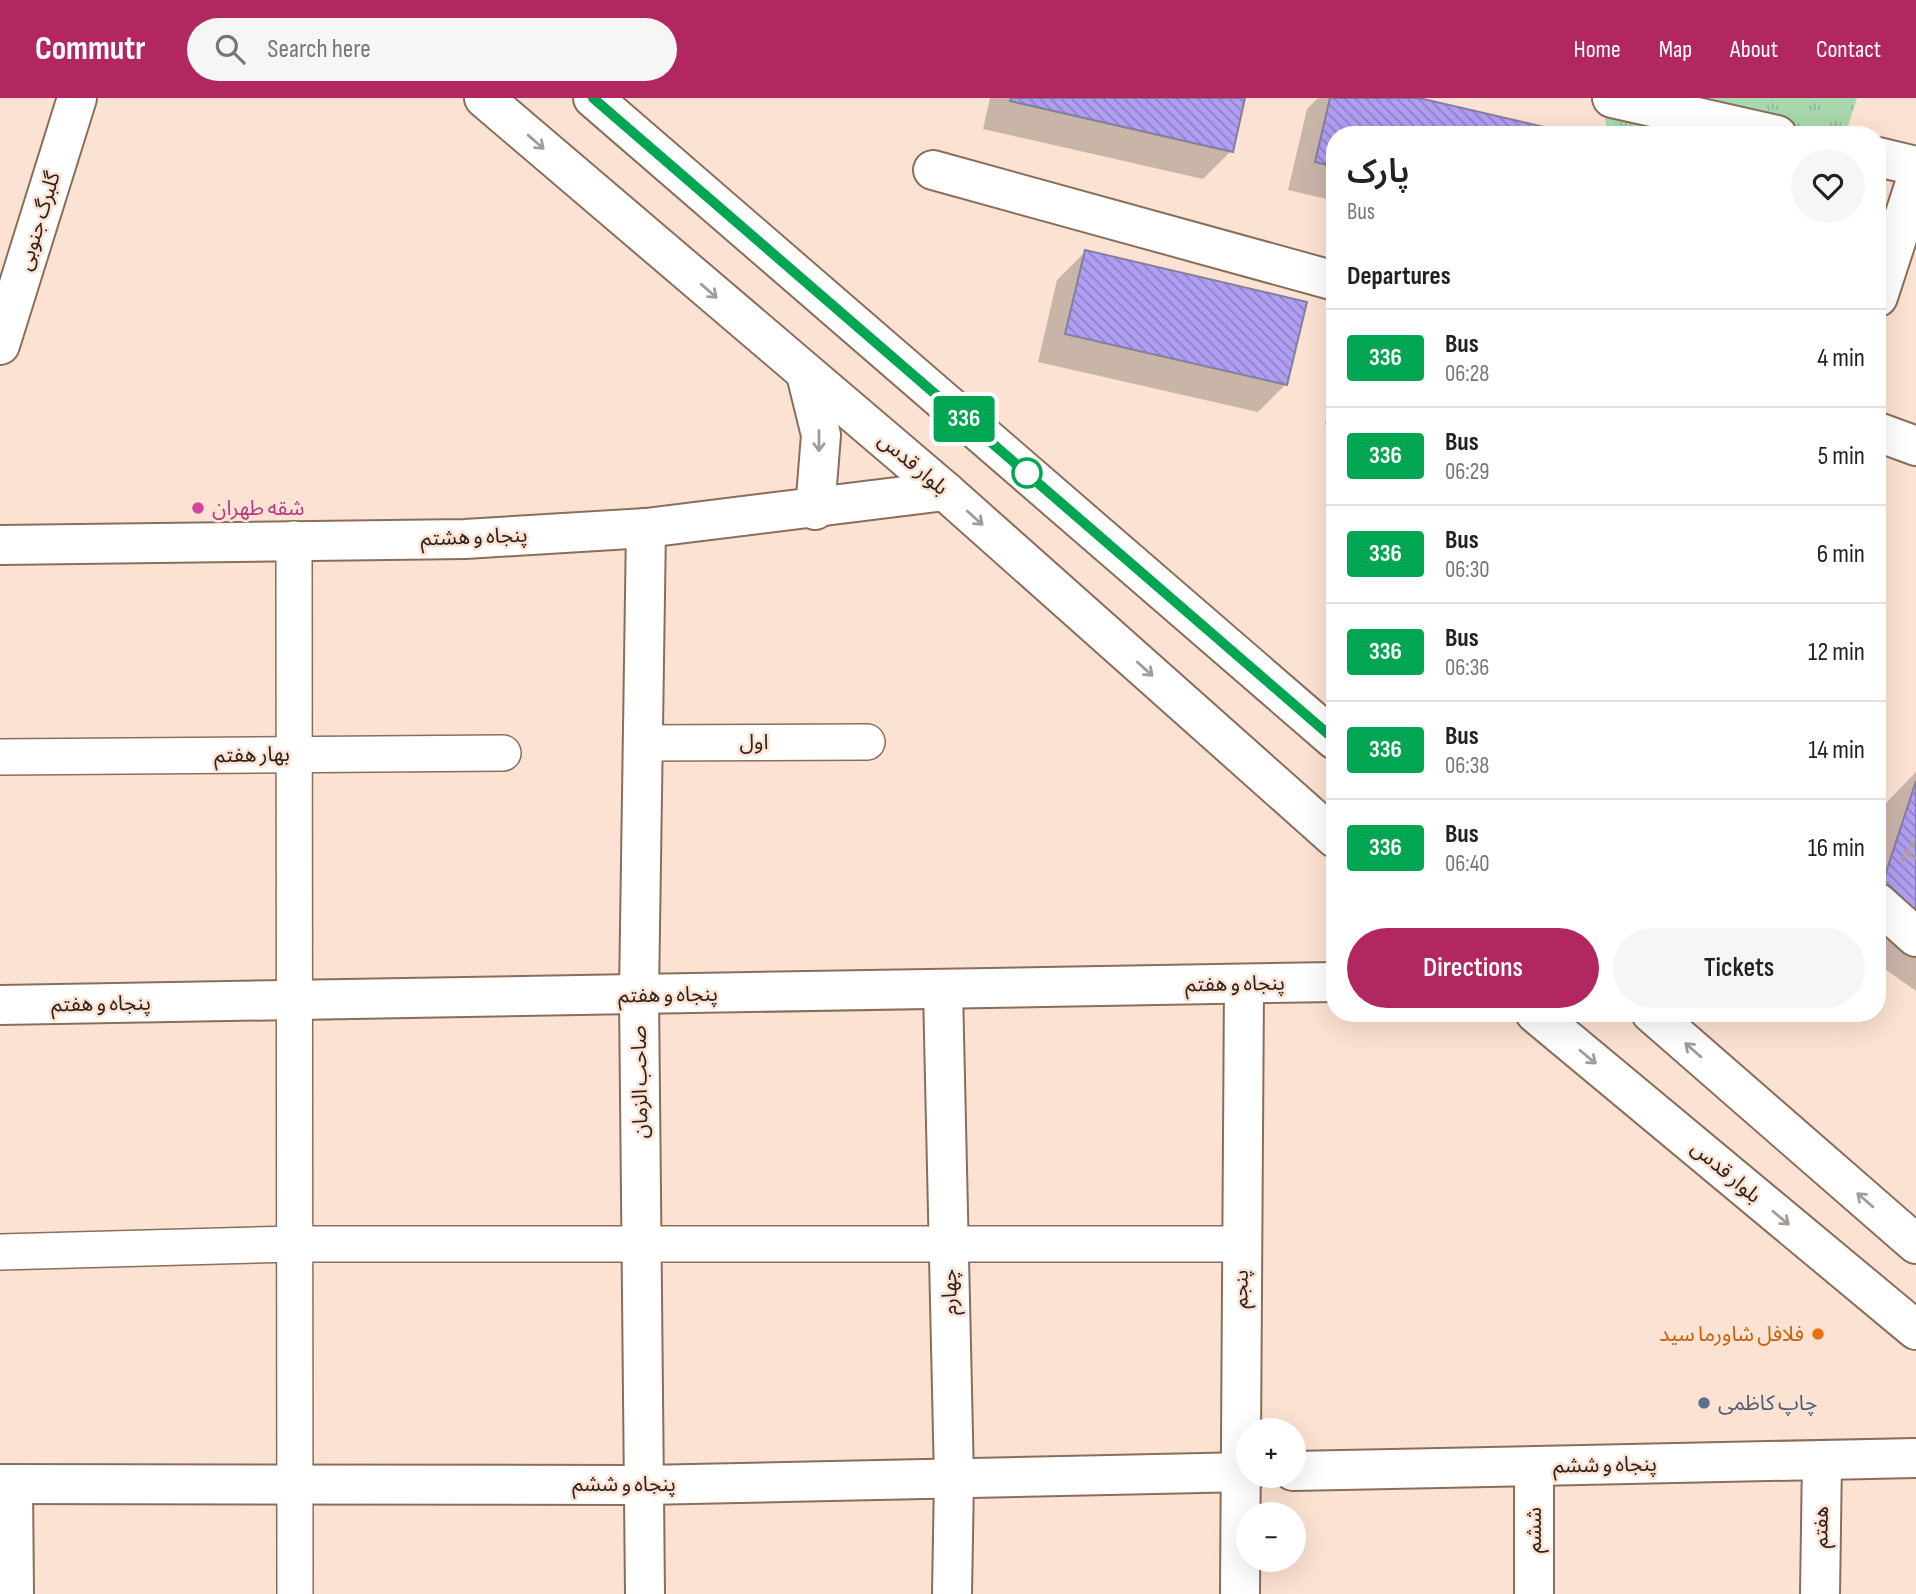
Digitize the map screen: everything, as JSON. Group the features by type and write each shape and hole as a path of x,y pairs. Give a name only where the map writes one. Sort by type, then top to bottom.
{"street":[{"name":"گلبرگ جنوبی","path":"0,345 77,98"},
{"name":"بلوار قدس","path":"484,98 945,491 1326,830"},
{"path":"593,98 1326,732"},
{"path":"1612,98 1737,126"},
{"path":"1886,159 1916,166"},
{"path":"933,170 1326,279"},
{"path":"1886,272 1916,180"},
{"path":"806,374 821,435 815,510"},
{"path":"1886,435 1916,446"},
{"name":"پنجاه و هشتم","path":"0,545 294,539 465,539 646,528 815,510 945,491"},
{"name":"صاحب الزمان","path":"645,1594 639,995 646,528"},
{"path":"294,539 295,1594"},
{"name":"اول","path":"642,743 867,742"},
{"name":"بهار هفتم","path":"0,757 503,753"},
{"path":"1886,910 1916,937"},
{"name":"پنجاه و هفتم","path":"0,1005 1326,982"},
{"name":"پنجم","path":"1243,1418 1241,1244 1244,984"},
{"name":"چهارم","path":"943,990 954,1479 952,1594"},
{"name":"بلوار قدس","path":"1546,1022 1916,1330"},
{"path":"1661,1022 1916,1244"},
{"path":"0,1252 294,1244 1241,1244"},
{"name":"پنجاه و ششم","path":"1306,1471 1916,1458"},
{"name":"هفتم","path":"1820,1594 1822,1460"},
{"name":"ششم","path":"1534,1467 1534,1594"},
{"name":"پنجاه و ششم","path":"7,1484 643,1485 1236,1472"},
{"path":"7,1484 14,1594"},
{"name":"پنجم","path":"1240,1594 1243,1488"}],"path":[{"path":"1907,853 1916,859"}],"green space":[{"path":"1603,98 1857,98 1848,126 1606,126"}],"building":[{"path":"1011,98 1245,98 1233,152 1010,101"},
{"path":"1330,98 1419,98 1540,126 1326,126 1326,165 1315,162"},
{"path":"1085,250 1307,302 1287,385 1065,334"},
{"path":"1916,781 1916,930 1886,904 1886,873"}],"bus line":[{"name":"336","path":"593,98 1326,732"}],"place":[{"name":"شقه طهران","path":"198,508"},
{"name":"فلافل شاورما سید","path":"1818,1334"},
{"name":"چاپ كاظمى","path":"1704,1403"}]}
